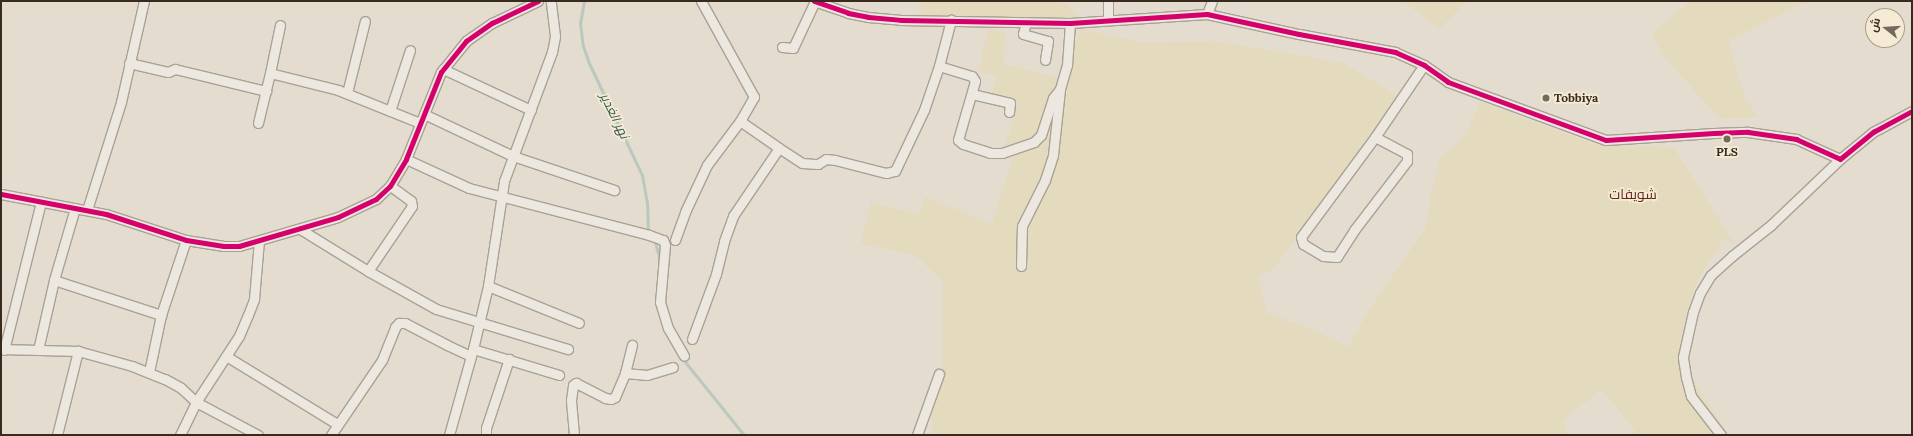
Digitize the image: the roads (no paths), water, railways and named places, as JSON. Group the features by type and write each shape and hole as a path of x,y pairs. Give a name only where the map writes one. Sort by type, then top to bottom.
{"street":[{"path":"87,210 121,102 144,1"},
{"path":"1,194 106,214 186,240 239,246 338,217 376,199 390,186 406,159 443,69 466,42 492,23 538,1"},
{"path":"449,435 472,352 488,286 500,197 504,181 552,52 555,36 551,1"},
{"path":"675,240 685,212 707,165 740,121 754,97 701,1"},
{"path":"782,47 793,48 800,36 815,1 848,13 868,17 951,20 1070,23 1207,14 1395,52 1424,65 1448,82 1606,140 1748,132 1796,139 1840,159"},
{"path":"1107,1 1108,20"},
{"path":"1207,14 1212,1"},
{"path":"740,121 802,163 818,164 826,159 886,173 895,172 924,110 939,66 951,20"},
{"path":"347,93 365,21"},
{"path":"1026,22 1023,34 1048,41 1045,60"},
{"path":"1021,266 1022,226 1045,180 1053,155 1060,90 1067,65 1070,23"},
{"path":"258,123 280,25"},
{"path":"390,111 410,50"},
{"path":"129,63 168,72 175,69 266,91"},
{"path":"1375,137 1407,154 1407,161 1355,229 1337,257 1323,256 1303,244 1301,237 1375,137 1424,65"},
{"path":"939,66 972,76 975,81 958,140 963,144 990,153 1002,153 1034,142 1038,139 1053,98 1060,90"},
{"path":"443,69 531,110"},
{"path":"270,73 319,84 347,93 420,123"},
{"path":"972,94 1010,103 1009,112"},
{"path":"1721,435 1691,396 1686,378 1683,357 1693,312 1700,293 1711,275 1771,225 1840,159 1873,132 1912,111"},
{"path":"424,114 513,156 614,190"},
{"path":"692,339 716,274 724,241 733,216 779,148"},
{"path":"406,159 469,188 649,234 663,240 665,245 660,302 668,328 684,356"},
{"path":"368,271 412,206 411,201 390,186"},
{"path":"41,202 3,350 78,351 149,372 181,388 196,402 251,434"},
{"path":"38,350 54,280 75,208"},
{"path":"300,229 368,271 436,309 568,349"},
{"path":"149,372 161,315 186,240"},
{"path":"180,435 196,402 239,336 254,299 259,241"},
{"path":"54,280 161,315"},
{"path":"488,286 579,323"},
{"path":"331,435 337,424 382,360 395,328 399,323 405,323 446,346 509,359 559,375"},
{"path":"574,435 571,400 574,385 579,384 605,398 611,399 615,397 625,373 632,345"},
{"path":"58,435 78,351"},
{"path":"226,356 337,424"},
{"path":"486,435 486,428 509,359"},
{"path":"625,373 647,375 673,367"},
{"path":"917,435 939,374"}],"waterway":[{"name":"نهر الغدير","path":"584,1 580,23 583,46 589,63 642,175 647,202 648,232"},
{"name":"نهر الغدير","path":"654,239 659,256 659,265"},
{"name":"نهر الغدير","path":"682,358 744,435"}],"place":[{"name":"Tobbiya","path":"1546,98"},
{"name":"PLS","path":"1727,139"}],"district":[{"name":"شويفات","path":"1633,194"}]}
